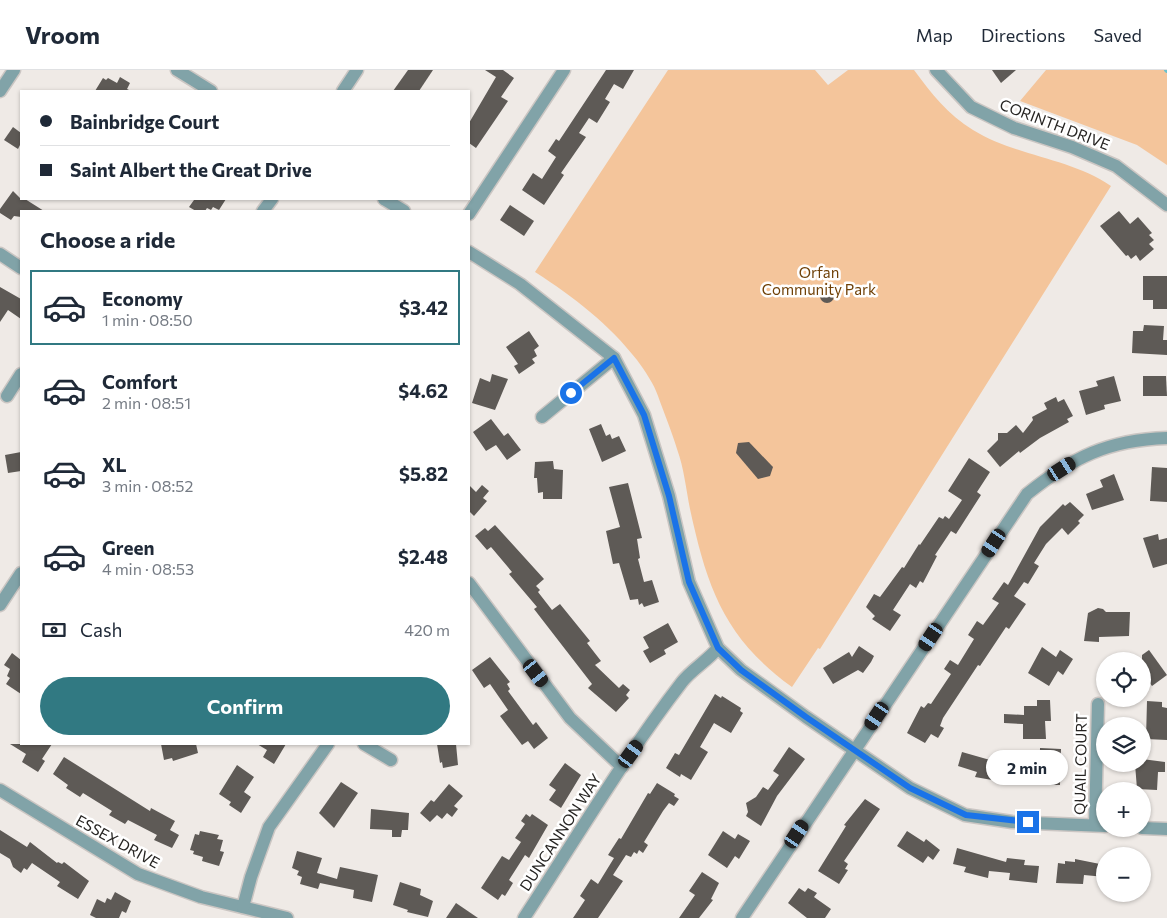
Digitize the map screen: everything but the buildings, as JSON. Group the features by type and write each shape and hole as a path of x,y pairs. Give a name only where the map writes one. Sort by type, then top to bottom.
{"street":[{"path":"0,91 14,70"},
{"path":"177,70 209,90"},
{"path":"344,90 357,70"},
{"path":"470,212 564,70"},
{"name":"CORINTH DRIVE","path":"936,70 971,108 1014,128 1072,147 1116,166 1167,205"},
{"path":"386,200 402,210"},
{"path":"470,253 520,284 614,358 644,415 669,496 689,582 718,648 741,670 910,788 966,815 1012,822 1096,825"},
{"path":"0,254 20,267"},
{"path":"542,417 614,358"},
{"path":"7,396 20,376"},
{"path":"742,918 1027,494 1079,458 1112,444 1144,439 1167,438"},
{"path":"0,603 20,574"},
{"path":"470,584 570,718 622,767"},
{"name":"DUNCANNON WAY","path":"524,918 622,767 683,680 706,662 718,648"},
{"name":"QUAIL COURT","path":"1098,707 1099,782"},
{"path":"243,907 251,876 269,827 327,745"},
{"path":"366,745 391,760"},
{"name":"ESSEX DRIVE","path":"0,790 138,874 201,897 287,918"},
{"path":"1151,828 1167,829"}],"green space":[{"name":"Orfan Community Park","path":"668,70 815,70 828,85 848,70 914,70 948,110 973,130 1007,146 1078,169 1111,186 820,649 818,648 792,687 750,649 734,630 722,609 712,587 696,537 683,471 673,436 649,378 637,360 603,323 535,272"},
{"path":"1046,70 1167,70 1167,165 1137,145 1020,101"}],"route":[{"path":"571,393 614,358 644,415 669,496 689,582 718,648 741,670 910,788 950,809 966,815 1012,822 1028,822"}]}
